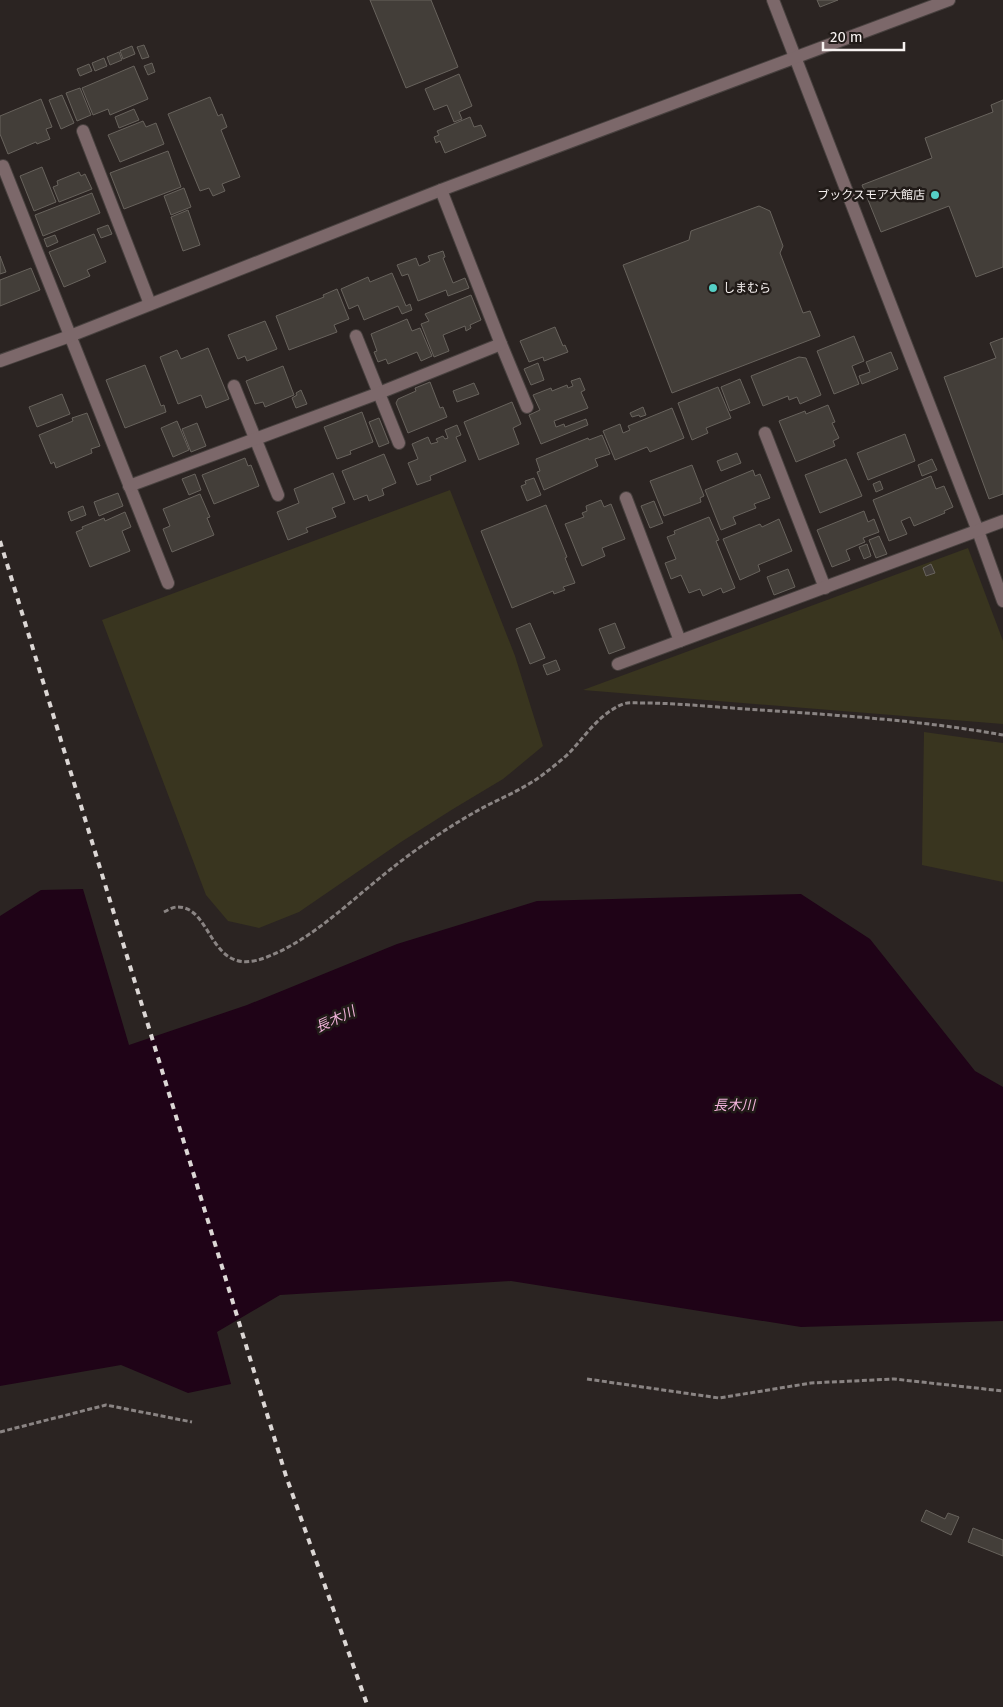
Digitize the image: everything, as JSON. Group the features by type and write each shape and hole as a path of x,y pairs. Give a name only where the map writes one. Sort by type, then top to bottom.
{"street":[{"path":"773,0 978,531 1003,601"},
{"path":"0,361 70,336 441,190 949,0"},
{"path":"83,131 150,304"},
{"path":"3,166 168,583"},
{"path":"441,190 527,407"},
{"path":"356,336 399,443"},
{"path":"129,486 501,344"},
{"path":"234,386 278,496"},
{"path":"765,433 824,588"},
{"path":"626,498 680,641"},
{"path":"618,664 1003,521"}],"path":[{"path":"164,912 176,907 189,909 201,921 222,953 237,961 252,963 269,957 294,945 334,916 379,878 427,842 465,818 517,791 544,774 570,752 591,726 608,712 625,703 664,703 864,718 957,727 1003,735"},
{"path":"587,1379 719,1398 811,1383 894,1380 1003,1391"},
{"path":"0,1432 106,1405 192,1422"}],"shaded area":[{"path":"450,490 515,656 543,746 503,779 401,842 299,912 259,928 228,921 206,895 102,620"},
{"path":"968,548 1003,641 1003,724 583,690"},
{"path":"924,732 1003,743 1003,882 922,865"}],"water":[{"name":"長木川","path":"83,889 129,1045 247,1005 397,944 537,901 801,894 870,939 975,1071 1003,1087 1003,1321 801,1327 511,1281 280,1295 217,1332 231,1384 188,1393 121,1365 0,1386 0,916 41,890"}],"building":[{"path":"370,0 431,0 458,67 406,88"},
{"path":"817,0 838,0 820,7"},
{"path":"144,45 149,57 142,59 137,47"},
{"path":"132,46 135,54 123,59 120,51"},
{"path":"119,52 122,60 110,65 107,57"},
{"path":"104,58 107,66 95,71 92,63"},
{"path":"152,63 155,72 148,75 144,66"},
{"path":"89,64 92,71 80,76 77,69"},
{"path":"134,66 148,99 110,115 108,109 93,115 82,88"},
{"path":"459,74 472,106 459,112 462,119 454,122 447,105 434,110 425,89"},
{"path":"80,88 91,115 77,121 66,93"},
{"path":"62,95 74,123 61,129 49,100"},
{"path":"210,97 218,116 222,114 227,127 221,130 240,177 222,184 225,191 213,196 209,188 200,191 168,114"},
{"path":"41,99 52,127 46,129 50,139 37,144 36,142 8,154 0,134 0,116"},
{"name":"ブックスモア大館店","path":"1003,100 1003,267 976,277 949,206 881,232 862,185 932,158 925,138 993,112 991,105"},
{"path":"134,109 139,120 119,128 115,117"},
{"path":"470,117 474,127 481,125 486,136 445,153 440,141 436,143 434,137 439,135 437,131"},
{"path":"143,121 146,127 156,123 164,144 120,162 108,135"},
{"path":"168,151 181,187 124,209 110,173"},
{"path":"42,167 56,202 34,211 20,176"},
{"path":"79,172 81,176 85,174 92,189 59,202 53,187 58,185 57,181"},
{"path":"184,188 191,207 171,215 164,196"},
{"path":"92,193 100,213 43,236 35,215"},
{"name":"しまむら","path":"759,206 770,211 783,246 780,253 803,313 810,311 820,336 672,393 623,265 689,240 691,231"},
{"path":"188,210 200,245 183,251 171,217"},
{"path":"108,225 112,234 101,238 97,229"},
{"path":"94,234 106,262 87,270 90,276 64,287 49,252"},
{"path":"55,235 58,242 47,247 44,239"},
{"path":"443,251 445,257 443,258 453,283 465,278 469,288 448,296 446,290 418,301 408,274 402,276 397,265 416,258 419,266 430,261 428,256"},
{"path":"0,256 6,272 0,274"},
{"path":"31,268 40,290 0,306 0,280"},
{"path":"392,273 406,306 410,304 412,310 402,314 398,306 364,320 358,305 349,309 341,289 368,277 370,282"},
{"path":"337,289 349,319 334,325 337,332 289,350 276,316 324,297 323,295"},
{"path":"471,295 481,320 470,325 471,328 466,331 465,326 443,335 449,351 434,357 421,324 429,321 425,314"},
{"path":"407,319 412,331 420,328 432,356 421,361 417,352 388,364 386,359 378,362 374,352 377,351 371,334"},
{"path":"265,321 277,349 247,361 245,356 238,359 228,335"},
{"path":"555,327 563,346 565,345 568,352 544,361 543,357 529,362 520,341"},
{"path":"854,336 864,361 852,366 859,384 834,394 817,351"},
{"path":"1003,338 1003,494 989,499 944,377 996,358 990,343"},
{"path":"208,348 229,399 206,408 201,395 178,404 160,357 177,350 181,359"},
{"path":"891,352 898,369 862,384 859,376 870,372 866,362"},
{"path":"799,357 806,358 821,395 800,404 797,397 789,400 788,396 763,406 751,376"},
{"path":"538,363 544,380 531,385 524,369"},
{"path":"145,365 161,406 164,405 166,412 125,428 106,380"},
{"path":"283,366 294,395 265,407 263,402 255,404 246,381"},
{"path":"580,378 585,390 581,392 588,408 554,421 556,427 564,424 565,427 586,419 588,425 541,444 529,415 540,410 533,395 551,388 552,391 567,385 568,388 573,386 571,381"},
{"path":"740,379 750,403 730,411 721,387"},
{"path":"430,382 440,408 443,407 447,417 408,433 396,403 398,399 416,391 415,388"},
{"path":"474,383 479,394 457,402 453,391"},
{"path":"718,387 731,418 706,428 708,433 692,440 678,403"},
{"path":"301,390 307,404 296,408 292,398"},
{"path":"62,394 70,414 37,427 29,407"},
{"path":"512,402 521,424 513,428 519,444 479,460 464,422"},
{"path":"828,405 835,422 832,423 839,438 833,441 835,446 796,462 779,421 805,411 806,414"},
{"path":"643,407 646,415 632,417 630,413"},
{"path":"672,408 684,438 650,452 647,447 615,460 603,431 620,424 623,433 630,430 628,426"},
{"path":"362,412 373,442 350,451 351,454 337,459 324,427"},
{"path":"87,413 100,446 91,449 92,453 56,468 54,462 51,464 39,435 73,421 72,418"},
{"path":"379,418 389,443 379,447 369,422"},
{"path":"177,421 189,450 173,457 161,428"},
{"path":"197,423 206,446 191,452 182,429"},
{"path":"457,425 461,435 456,437 466,461 430,476 431,480 417,485 408,463 418,459 412,444 428,437 431,444 438,442 436,439 443,436 445,439 448,438 445,430"},
{"path":"905,434 915,461 868,480 857,453"},
{"path":"602,435 610,454 595,459 598,466 544,490 537,472 540,471 536,459 588,438 589,440"},
{"path":"737,453 741,463 721,471 717,461"},
{"path":"384,454 396,483 382,489 384,495 369,501 367,495 354,500 342,471"},
{"path":"245,458 248,466 251,465 259,486 214,504 202,475"},
{"path":"846,459 862,496 820,513 805,475"},
{"path":"932,459 937,470 922,476 918,465"},
{"path":"692,465 704,496 700,498 701,502 664,516 650,481"},
{"path":"753,470 755,476 760,474 770,498 754,504 756,508 733,517 736,524 721,530 705,490"},
{"path":"333,473 345,503 332,508 336,517 306,528 308,532 288,540 277,512 299,503 294,489"},
{"path":"195,474 201,490 189,495 182,479"},
{"path":"931,476 936,489 944,486 953,507 944,511 945,513 914,526 910,517 901,521 907,534 889,541 873,500"},
{"path":"534,478 541,495 527,501 521,486 526,484 525,481"},
{"path":"880,481 883,489 876,492 873,484"},
{"path":"118,493 123,506 99,516 94,502"},
{"path":"200,494 210,517 207,518 214,535 172,552 163,529 170,526 163,509"},
{"path":"601,500 604,507 611,504 625,539 602,548 605,556 582,566 565,524 584,517 582,513 587,511 586,506"},
{"path":"654,501 663,523 650,528 641,506"},
{"path":"546,505 567,557 565,558 575,583 563,587 565,590 554,594 553,591 512,608 481,531"},
{"path":"83,506 86,515 71,521 68,512"},
{"path":"864,511 868,522 874,519 879,532 863,538 865,542 846,550 850,560 832,567 817,530"},
{"path":"125,512 131,527 122,531 130,551 90,567 76,532 83,529 82,527 104,518 105,521"},
{"path":"709,517 719,540 716,541 735,588 723,593 721,588 703,596 700,589 689,593 681,575 671,579 665,563 676,559 667,537 675,534 674,531"},
{"path":"779,519 792,551 758,565 760,571 740,580 723,539 760,524 762,527"},
{"path":"879,536 887,554 876,558 869,540"},
{"path":"867,544 871,556 864,559 859,547"},
{"path":"931,564 935,573 926,576 923,568"},
{"path":"788,569 795,587 774,595 767,577"},
{"path":"530,623 545,658 530,664 516,629"},
{"path":"615,623 625,648 609,654 599,629"},
{"path":"556,660 560,670 547,675 543,665"},
{"path":"926,1510 945,1519 948,1513 959,1517 951,1535 921,1521"},
{"path":"973,1528 1003,1540 1003,1556 968,1542"}],"railway":[{"path":"0,541 286,1476 368,1707"}],"place":[{"name":"ブックスモア大館店","path":"935,195"},
{"name":"しまむら","path":"713,288"}]}
